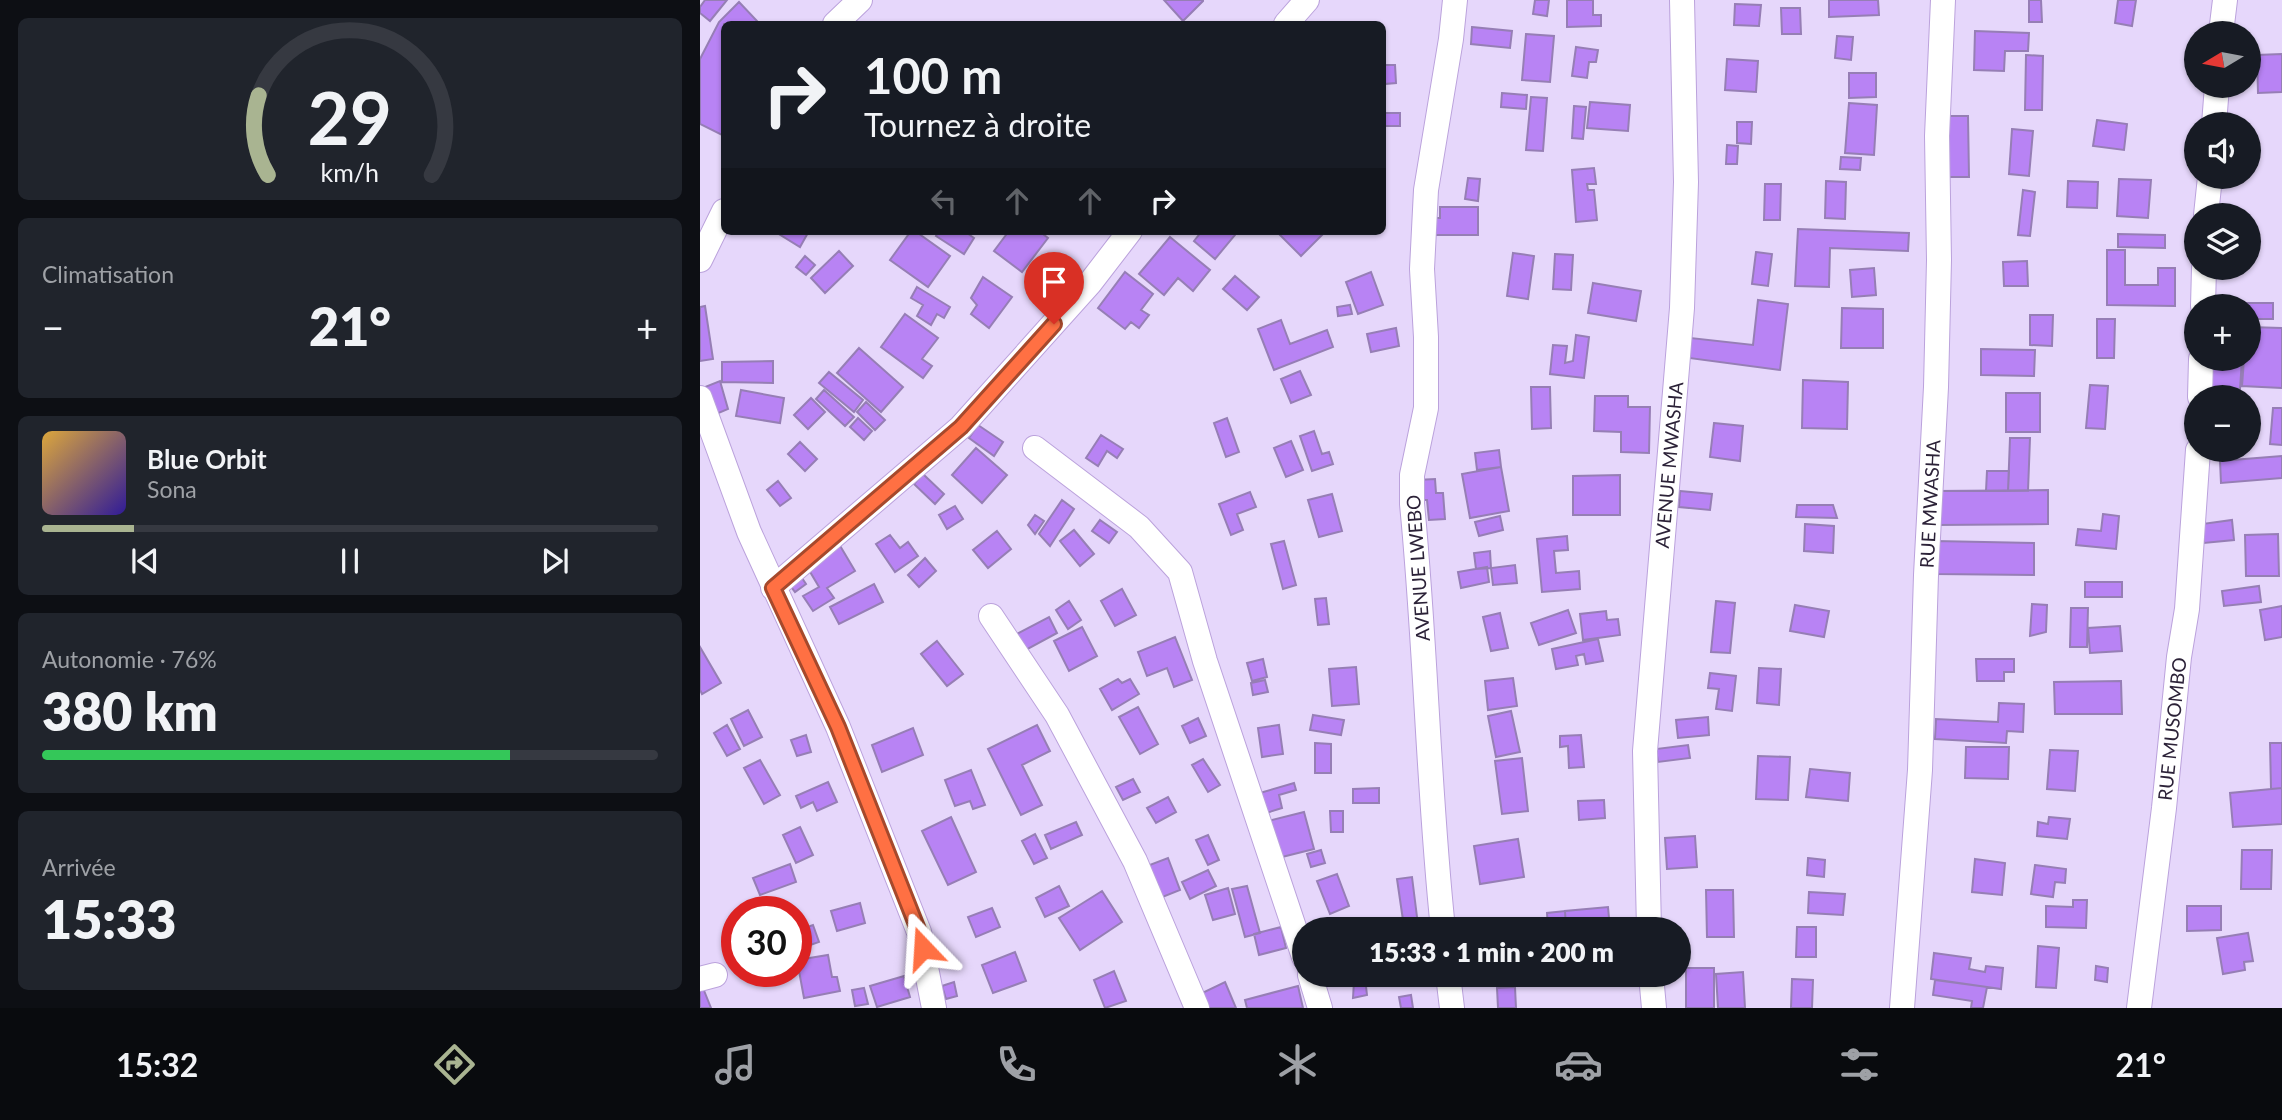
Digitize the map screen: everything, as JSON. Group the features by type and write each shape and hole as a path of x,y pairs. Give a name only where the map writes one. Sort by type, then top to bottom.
{"street":[{"path":"838,21 860,0"},
{"path":"1289,21 1307,0"},
{"name":"AVENUE LWEBO","path":"1442,917 1430,782 1412,475 1426,408 1422,269 1426,190 1455,0"},
{"name":"AVENUE MWASHA","path":"1648,917 1645,751 1682,309 1686,182 1682,0"},
{"name":"RUE MWASHA","path":"1902,1008 1920,770 1926,575 1936,387 1939,260 1937,136 1943,0"},
{"path":"2222,21 2225,0"},
{"path":"700,260 721,217"},
{"path":"773,588 961,427 1090,283 1126,235"},
{"path":"700,398 749,532 838,727 919,932 934,1008"},
{"path":"1035,448 1139,527 1180,572 1205,661 1292,921"},
{"name":"RUE MUSOMBO","path":"2139,1008 2164,808 2179,657 2187,609 2197,462"},
{"path":"991,616 1058,715 1135,861 1197,1008"},
{"path":"1314,987 1320,1008"},
{"path":"1449,987 1452,1008"},
{"path":"1652,987 1654,1008"}],"building":[{"path":"705,0 727,0 710,21 700,13 700,7"},
{"path":"1164,0 1203,0 1203,1 1183,21"},
{"path":"1535,0 1549,0 1547,16 1533,14"},
{"path":"1567,0 1593,0 1593,15 1601,15 1601,26 1567,27"},
{"path":"1829,0 1878,0 1879,15 1829,17"},
{"path":"2029,0 2041,0 2042,22 2029,22"},
{"path":"2118,0 2136,0 2132,26 2115,23"},
{"path":"739,2 757,21 721,21 721,134 700,124 700,59 719,22"},
{"path":"1735,4 1761,5 1759,26 1734,25"},
{"path":"1781,8 1800,8 1801,34 1782,34"},
{"path":"1472,27 1512,31 1510,48 1471,44"},
{"path":"1975,31 2029,33 2028,51 2005,51 2004,71 1974,70"},
{"path":"1526,34 1554,36 1550,82 1522,80"},
{"path":"1837,36 1853,37 1851,60 1835,58"},
{"path":"1576,47 1598,50 1596,62 1589,62 1587,78 1572,76"},
{"path":"2282,54 2282,92 2261,93 2261,55"},
{"path":"2026,55 2043,56 2042,110 2025,110"},
{"path":"1727,59 1758,61 1756,92 1725,90"},
{"path":"1386,65 1395,65 1396,83 1386,84"},
{"path":"1849,73 1876,73 1876,97 1849,98"},
{"path":"1502,93 1527,95 1526,109 1501,107"},
{"path":"1531,97 1547,98 1543,151 1526,150"},
{"path":"1590,102 1630,105 1628,131 1587,128"},
{"path":"1849,103 1877,105 1874,155 1845,153"},
{"path":"1574,106 1586,107 1583,139 1572,138"},
{"path":"1386,113 1400,113 1400,126 1386,126"},
{"path":"1949,116 1968,116 1969,177 1949,177"},
{"path":"2097,120 2127,124 2124,150 2093,146"},
{"path":"1737,122 1752,122 1751,144 1737,143"},
{"path":"2012,129 2033,131 2029,176 2009,174"},
{"path":"1727,145 1738,146 1737,164 1726,164"},
{"path":"1841,157 1861,158 1860,170 1840,169"},
{"path":"1594,168 1596,184 1587,184 1588,190 1594,190 1597,220 1576,222 1572,170"},
{"path":"1468,178 1480,179 1478,201 1465,199"},
{"path":"2119,179 2151,180 2148,218 2117,216"},
{"path":"1826,181 1846,182 1845,219 1825,218"},
{"path":"2068,181 2098,182 2097,208 2067,207"},
{"path":"1765,184 1781,184 1780,220 1764,220"},
{"path":"2023,190 2035,192 2030,236 2018,235"},
{"path":"1440,207 1478,207 1478,235 1435,235 1434,218 1440,218"},
{"path":"1798,229 1909,233 1908,251 1830,248 1829,287 1795,286"},
{"path":"2118,234 2165,235 2165,248 2118,247"},
{"path":"780,235 807,235 800,247"},
{"path":"908,235 921,235 950,256 928,287 890,260"},
{"path":"970,235 974,238 964,254 936,236"},
{"path":"1006,235 1044,235 1048,238 1022,272 994,251"},
{"path":"1199,235 1235,235 1215,259 1194,241"},
{"path":"1280,235 1322,235 1301,256"},
{"path":"1170,237 1210,270 1193,291 1178,278 1164,295 1139,274"},
{"path":"2107,250 2125,250 2125,285 2158,285 2158,268 2175,268 2175,306 2107,305"},
{"path":"839,251 853,266 825,293 811,278"},
{"path":"1756,252 1772,254 1768,286 1752,284"},
{"path":"1513,253 1534,256 1528,299 1507,296"},
{"path":"1555,254 1573,255 1571,290 1553,289"},
{"path":"805,256 815,265 806,275 796,267"},
{"path":"2027,261 2028,286 2004,286 2003,262"},
{"path":"1874,268 1876,295 1852,297 1850,270"},
{"path":"1125,272 1153,294 1141,310 1149,315 1139,328 1131,322 1125,329 1098,308"},
{"path":"1371,272 1383,305 1358,314 1346,282"},
{"path":"1235,276 1259,297 1247,310 1223,289"},
{"path":"983,277 1012,297 989,328 971,314 977,305 971,298"},
{"path":"1593,283 1641,291 1636,321 1588,313"},
{"path":"917,287 950,307 944,318 937,314 931,325 917,316 923,305 911,298"},
{"path":"1758,300 1788,304 1780,370 1689,358 1691,338 1753,345"},
{"path":"2261,303 2273,303 2273,319 2261,319"},
{"path":"1350,305 1352,314 1338,316 1337,307"},
{"path":"705,306 713,359 700,361 700,307"},
{"path":"1842,308 1883,309 1883,348 1841,348"},
{"path":"905,314 938,338 922,359 932,366 923,378 881,347"},
{"path":"2030,315 2053,315 2052,346 2030,345"},
{"path":"2097,319 2115,319 2114,358 2097,358"},
{"path":"1281,320 1290,344 1327,330 1333,347 1274,370 1258,329"},
{"path":"2261,327 2282,328 2282,388 2242,385 2243,371 2261,371"},
{"path":"1396,328 1399,346 1371,352 1367,334"},
{"path":"1576,335 1589,337 1584,378 1550,374 1553,345 1567,346 1565,363 1573,361"},
{"path":"859,348 903,387 881,412 837,373"},
{"path":"1981,349 2035,350 2034,376 1981,375"},
{"path":"773,361 773,383 722,382 722,362"},
{"path":"1300,371 1311,395 1291,403 1281,379"},
{"path":"2209,371 2241,371 2240,385 2208,385"},
{"path":"829,372 863,400 854,412 819,383"},
{"path":"1803,380 1848,382 1847,429 1802,428"},
{"path":"720,381 728,409 714,415 705,387"},
{"path":"2090,385 2108,386 2105,429 2086,428"},
{"path":"1531,387 1550,387 1551,428 1532,429"},
{"path":"741,390 784,398 780,423 736,416"},
{"path":"824,390 854,417 845,426 816,399"},
{"path":"2006,393 2040,393 2040,432 2006,432"},
{"path":"1595,396 1628,396 1628,407 1650,407 1649,453 1621,452 1621,432 1594,431"},
{"path":"811,398 825,412 808,429 794,415"},
{"path":"866,402 885,420 875,430 857,412"},
{"path":"2273,408 2282,408 2282,445 2270,444"},
{"path":"858,418 872,431 864,440 850,427"},
{"path":"1227,418 1239,452 1226,457 1214,423"},
{"path":"1714,423 1743,426 1740,461 1710,457"},
{"path":"978,425 1003,442 994,456 969,438"},
{"path":"1314,431 1322,454 1329,452 1333,464 1312,471 1300,436"},
{"path":"1101,435 1123,449 1117,458 1107,451 1098,466 1086,458"},
{"path":"2010,438 2030,438 2028,491 2008,491"},
{"path":"1291,441 1303,470 1286,477 1274,448"},
{"path":"800,442 817,459 805,471 788,454"},
{"path":"976,448 1007,475 982,503 952,475"},
{"path":"1499,450 1501,467 1477,470 1475,453"},
{"path":"2282,456 2282,478 2221,483 2220,462 2261,462 2261,458"},
{"path":"1501,467 1509,511 1470,518 1462,474"},
{"path":"1987,471 2009,471 2008,491 1986,491"},
{"path":"923,474 944,494 935,504 914,484"},
{"path":"1620,475 1620,515 1573,515 1573,476"},
{"path":"1435,479 1436,493 1443,493 1445,519 1429,520 1427,500 1418,500 1417,480"},
{"path":"778,481 791,498 780,506 767,490"},
{"path":"2048,490 2048,524 1937,525 1937,491"},
{"path":"1680,491 1712,494 1710,510 1679,507"},
{"path":"1250,492 1256,507 1237,514 1243,530 1231,535 1219,504"},
{"path":"1332,494 1342,531 1319,537 1308,500"},
{"path":"1062,500 1074,509 1050,546 1039,534"},
{"path":"1797,505 1833,505 1837,518 1796,517"},
{"path":"955,506 963,519 947,529 939,515"},
{"path":"2103,514 2119,516 2116,549 2076,545 2078,529 2101,531"},
{"path":"1035,515 1044,521 1035,534 1028,525"},
{"path":"1500,516 1503,530 1479,536 1475,522"},
{"path":"1100,520 1117,532 1109,543 1092,531"},
{"path":"2232,520 2234,540 2204,543 2202,524"},
{"path":"1805,524 1834,526 1833,553 1804,551"},
{"path":"1074,530 1094,554 1080,566 1060,541"},
{"path":"997,531 1011,549 988,568 973,550"},
{"path":"2278,534 2279,576 2246,576 2245,535"},
{"path":"890,535 900,548 908,542 918,556 895,572 876,544"},
{"path":"1567,536 1568,550 1554,551 1556,573 1579,571 1580,589 1542,592 1537,539"},
{"path":"1284,541 1296,585 1283,589 1271,544"},
{"path":"1935,541 2034,543 2034,575 1935,574"},
{"path":"839,544 855,571 827,588 834,598 813,611 803,596 819,587 806,565"},
{"path":"1490,551 1491,568 1476,569 1474,553"},
{"path":"925,558 936,571 919,587 908,575"},
{"path":"1515,565 1517,583 1493,585 1491,568"},
{"path":"1487,567 1489,582 1461,588 1458,572"},
{"path":"798,572 806,584 795,592 786,580"},
{"path":"2085,582 2122,582 2122,597 2085,597"},
{"path":"874,584 883,602 839,624 830,607"},
{"path":"2259,586 2261,602 2224,606 2222,591"},
{"path":"1122,589 1136,615 1115,626 1101,601"},
{"path":"1326,598 1329,624 1318,625 1315,599"},
{"path":"1069,601 1081,620 1068,629 1056,610"},
{"path":"1716,601 1735,603 1730,653 1711,652"},
{"path":"2032,604 2047,605 2046,632 2030,636"},
{"path":"1795,605 1829,611 1824,637 1790,631"},
{"path":"2282,606 2282,637 2265,640 2260,610"},
{"path":"2071,608 2088,608 2087,647 2070,647"},
{"path":"1568,610 1576,633 1539,645 1531,623"},
{"path":"1606,611 1607,620 1618,619 1620,635 1583,640 1580,614"},
{"path":"1500,613 1508,648 1491,651 1483,617"},
{"path":"1049,617 1057,633 1024,651 1015,635"},
{"path":"2120,626 2122,651 2090,653 2088,628"},
{"path":"1082,627 1097,656 1069,671 1054,641"},
{"path":"1175,637 1192,680 1174,687 1167,668 1147,676 1138,652"},
{"path":"1598,639 1603,661 1586,664 1584,654 1576,656 1578,665 1556,669 1552,649"},
{"path":"937,641 963,674 947,686 921,654"},
{"path":"700,647 721,683 702,694 700,690"},
{"path":"1263,659 1267,677 1252,681 1247,663"},
{"path":"1976,659 2014,659 2014,672 2004,672 2004,681 1977,681"},
{"path":"1356,667 1359,704 1332,706 1329,669"},
{"path":"1759,668 1781,669 1779,705 1757,703"},
{"path":"1710,673 1736,676 1732,711 1716,709 1719,689 1708,688"},
{"path":"1513,678 1517,706 1488,710 1485,681"},
{"path":"1118,679 1122,683 1130,679 1139,694 1112,710 1100,689"},
{"path":"1265,680 1268,692 1253,695 1251,683"},
{"path":"2121,681 2122,714 2055,714 2054,682"},
{"path":"1999,703 2024,704 2023,732 2007,731 2006,743 1935,739 1936,719 1998,722"},
{"path":"1138,707 1158,744 1140,754 1119,717"},
{"path":"748,710 762,737 744,746 731,719"},
{"path":"1511,711 1520,752 1496,757 1488,716"},
{"path":"1313,715 1344,720 1341,735 1310,730"},
{"path":"1708,717 1709,735 1678,738 1676,720"},
{"path":"1198,718 1206,736 1190,743 1182,726"},
{"path":"727,725 740,749 727,756 714,733"},
{"path":"1037,725 1050,751 1022,765 1042,805 1021,815 988,749"},
{"path":"1279,725 1283,754 1262,757 1258,728"},
{"path":"913,728 923,755 882,772 872,745"},
{"path":"806,735 811,752 797,756 791,740"},
{"path":"1581,735 1584,767 1569,768 1568,746 1560,747 1560,736"},
{"path":"1315,743 1331,744 1331,773 1315,773"},
{"path":"2270,743 2282,743 2282,788 2271,789"},
{"path":"1688,745 1690,758 1658,762 1656,749"},
{"path":"1966,747 2009,747 2008,779 1965,778"},
{"path":"2050,750 2078,751 2075,791 2047,789"},
{"path":"1758,756 1790,757 1788,800 1756,799"},
{"path":"1522,758 1528,811 1502,814 1495,761"},
{"path":"1203,759 1220,785 1208,792 1192,765"},
{"path":"760,760 780,795 764,804 744,768"},
{"path":"1810,769 1850,773 1848,801 1806,797"},
{"path":"971,770 985,805 973,809 970,801 955,806 945,780"},
{"path":"1133,779 1140,792 1123,800 1116,787"},
{"path":"828,782 837,802 817,811 813,802 801,808 796,796"},
{"path":"1294,783 1296,790 1279,795 1282,808 1260,815 1253,795"},
{"path":"1379,788 1379,803 1353,803 1353,789"},
{"path":"2282,788 2282,824 2233,827 2230,793"},
{"path":"1168,797 1176,812 1156,823 1147,808"},
{"path":"1604,800 1605,818 1579,820 1578,801"},
{"path":"1330,811 1343,811 1343,832 1331,832"},
{"path":"1304,812 1314,849 1278,858 1268,821"},
{"path":"951,817 976,872 948,885 922,831"},
{"path":"2049,817 2070,819 2067,839 2037,836 2038,822 2048,824"},
{"path":"1076,822 1082,835 1051,849 1045,835"},
{"path":"800,827 813,855 796,863 783,835"},
{"path":"1035,834 1047,858 1034,864 1022,841"},
{"path":"1208,835 1219,860 1208,865 1196,840"},
{"path":"1695,836 1697,867 1667,869 1665,838"},
{"path":"1518,839 1524,877 1480,884 1474,846"},
{"path":"1321,850 1325,863 1311,867 1307,854"},
{"path":"2242,850 2272,850 2271,889 2241,889"},
{"path":"1168,858 1180,890 1160,898 1147,866"},
{"path":"1808,858 1825,860 1824,877 1807,875"},
{"path":"1975,859 2005,863 2002,895 1972,892"},
{"path":"790,864 796,882 760,895 753,878"},
{"path":"2035,865 2066,869 2065,883 2055,882 2053,897 2031,894"},
{"path":"1208,870 1216,886 1190,899 1182,882"},
{"path":"1337,874 1349,906 1330,914 1317,881"},
{"path":"1412,877 1417,917 1403,917 1397,879"},
{"path":"1059,886 1069,906 1045,917 1036,898"},
{"path":"1247,886 1260,933 1245,937 1232,889"},
{"path":"1228,888 1235,914 1213,920 1205,895"},
{"path":"1706,890 1733,890 1734,937 1707,937"},
{"path":"1102,891 1122,922 1080,950 1059,918"},
{"path":"1809,892 1845,894 1843,915 1808,913"},
{"path":"2073,900 2087,900 2086,928 2046,927 2046,906 2073,907"},
{"path":"860,903 865,923 837,931 831,911"},
{"path":"2187,906 2221,906 2221,930 2187,931"},
{"path":"1608,907 1609,917 1565,917 1565,911"},
{"path":"992,908 1000,927 976,937 968,917"},
{"path":"1565,911 1565,917 1547,917 1547,913"},
{"path":"812,925 819,942 812,944"},
{"path":"1281,927 1286,948 1259,955 1254,934"},
{"path":"1797,927 1816,927 1816,957 1796,957"},
{"path":"2248,933 2253,961 2244,962 2245,970 2223,974 2217,938"},
{"path":"2038,946 2059,948 2056,988 2036,987"},
{"path":"1015,952 1026,981 993,993 982,965"},
{"path":"1934,953 1971,958 1969,969 1985,972 1986,966 2003,968 2001,989 1931,979"},
{"path":"828,955 832,977 837,977 840,991 804,998 802,987 812,987 812,958"},
{"path":"2096,966 2108,968 2107,982 2095,980"},
{"path":"1691,968 1714,968 1714,1008 1686,1008 1686,987 1691,987"},
{"path":"1114,971 1126,1001 1105,1008 1094,980"},
{"path":"1743,972 1745,1008 1718,1008 1716,974"},
{"path":"904,976 910,997 877,1007 870,986"},
{"path":"1792,979 1813,980 1812,1008 1791,1008"},
{"path":"1935,980 1987,987 1983,1008 1971,1008 1972,1001 1933,995"},
{"path":"954,982 957,996 946,999 942,986"},
{"path":"1225,982 1236,1008 1201,1008 1196,996"},
{"path":"1298,987 1303,1008 1247,1008 1245,1000"},
{"path":"1354,987 1366,987 1367,995 1353,998"},
{"path":"1515,987 1516,1008 1498,1008 1497,988"},
{"path":"703,988 711,1008 700,1008 700,989"},
{"path":"864,988 868,1004 855,1006 852,990"},
{"path":"1411,995 1413,1008 1401,1008 1399,997"}],"route":[{"path":"923,948 838,727 773,588 961,427 1054,324"}]}
